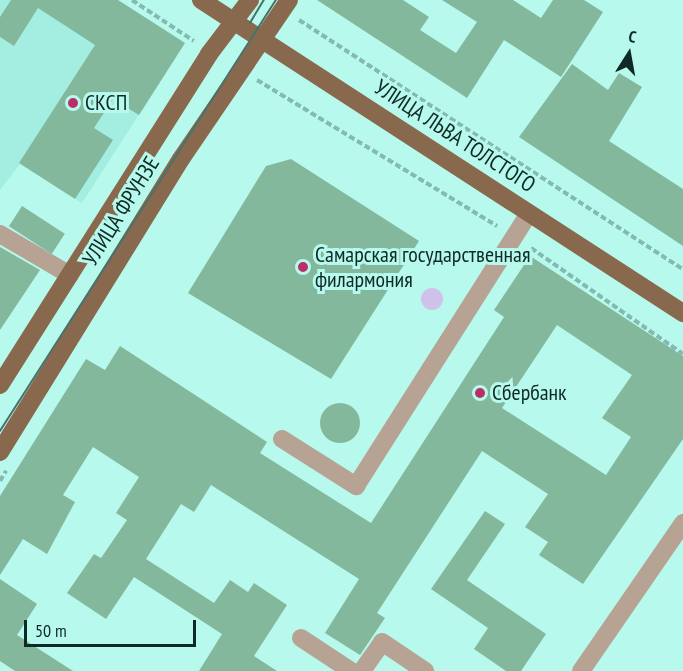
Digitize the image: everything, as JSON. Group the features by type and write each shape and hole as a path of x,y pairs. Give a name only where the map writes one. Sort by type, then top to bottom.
{"main road":[{"name":"УЛИЦА ЛЬВА ТОЛСТОГО","path":"201,0 683,313"},
{"name":"УЛИЦА ФРУНЗЕ","path":"0,385 234,21 250,0"},
{"name":"УЛИЦА ФРУНЗЕ","path":"0,452 262,39 285,7"}],"street":[{"path":"282,439 356,486 529,213"},
{"path":"0,234 70,275"},
{"path":"581,671 683,523"},
{"path":"301,638 351,671"},
{"path":"362,671 382,642 425,671"}],"path":[{"path":"285,7 321,33 683,269"},
{"path":"251,76 513,236 683,354"}],"shaded area":[{"name":"СКСП","path":"0,0 118,0 185,43 82,203 20,164 0,190"},
{"path":"432,288 440,291 443,299 440,307 432,310 424,307 421,299 424,291"}],"building":[{"name":"СКСП","path":"11,0 118,0 185,43 139,115 113,99 94,128 113,140 75,199 19,163 95,45 38,8 14,46 0,37 0,17"},
{"path":"317,0 403,0 429,17 420,30 456,53 477,22 442,0 513,0 541,18 553,0 584,0 603,12 561,77 504,40 467,98"},
{"path":"572,64 608,90 619,73 642,87 609,141 683,189 683,246 519,137"},
{"name":"Самарская государственная филармония","path":"291,159 419,241 331,379 188,293 266,166"},
{"path":"22,206 65,234 52,254 9,226"},
{"path":"0,247 40,270 0,330"},
{"path":"530,256 683,356 683,439 583,584 539,555 548,542 525,527 548,494 482,451 377,613 385,618 360,655 325,633 359,579 211,485 194,512 181,504 146,559 214,603 230,580 248,592 254,583 287,605 254,656 277,671 199,671 222,634 134,577 106,619 67,593 94,554 101,558 127,520 116,513 139,477 93,447 63,495 75,502 47,554 23,539 0,575 0,496 86,359 105,370 120,346 267,442 260,453 371,523 504,317 494,310","holes":["557,325 632,375 602,418 631,437 606,475 502,408"]},
{"path":"340,403 354,409 360,423 354,437 340,443 326,437 320,423 326,409"},
{"path":"485,511 505,524 467,580 546,634 521,671 506,671 474,649 488,628 431,589"},
{"path":"0,579 37,604 17,635 73,671 15,671 0,661"}],"tram line":[{"path":"250,23 264,0"},
{"path":"0,431 276,0"}],"place":[{"name":"СКСП","path":"73,103"},
{"name":"Самарская государственная филармония","path":"303,267"},
{"name":"Сбербанк","path":"480,393"}]}
